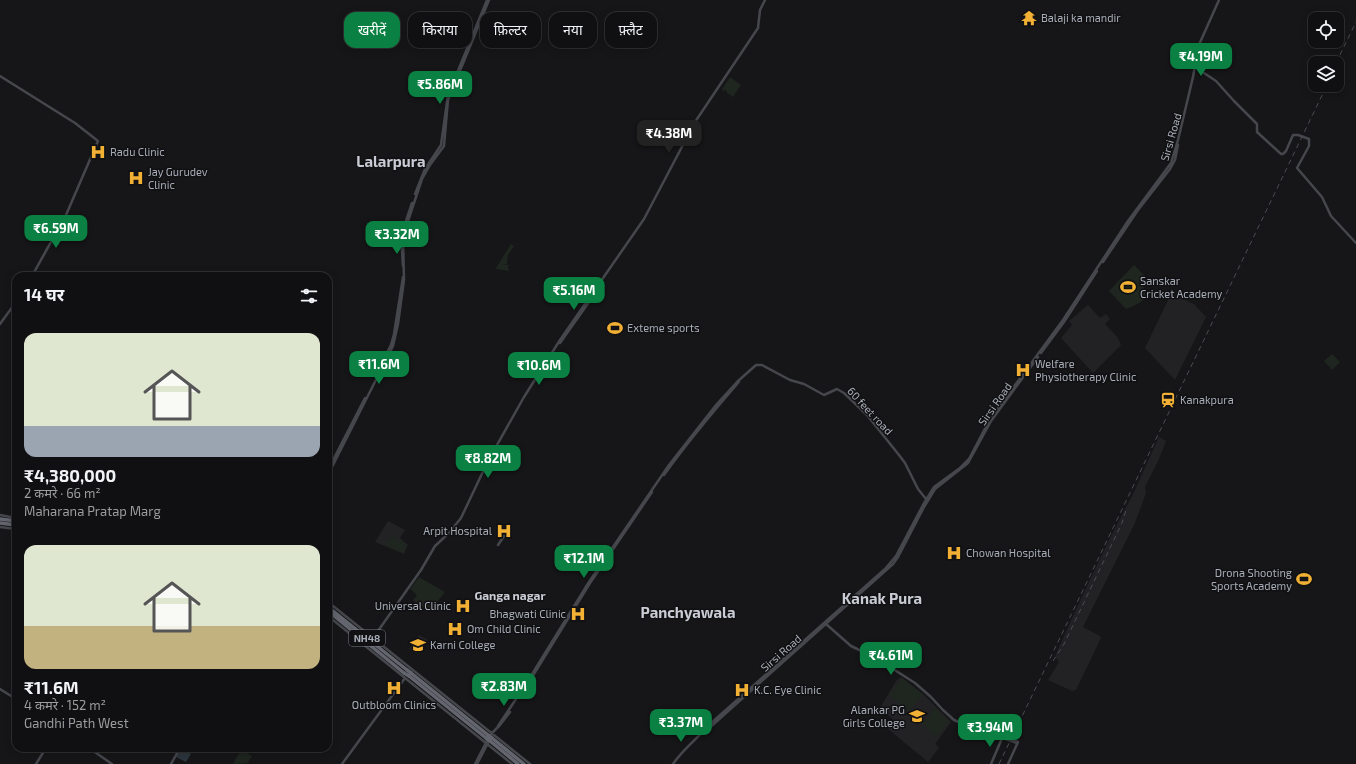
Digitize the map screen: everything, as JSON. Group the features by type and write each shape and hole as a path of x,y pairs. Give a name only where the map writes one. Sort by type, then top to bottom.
{"highway":[{"path":"0,519 12,520"},
{"path":"0,523 12,524"},
{"name":"NH48","path":"332,610 408,673"},
{"name":"NH48","path":"332,614 524,764"},
{"name":"NH48","path":"490,738 518,764"}],"street":[{"path":"332,467 392,345 398,324 404,280 403,240 424,174 444,146 448,100 488,0"},
{"path":"332,463 392,345 402,279 401,240 403,231 420,178 442,145 448,94 488,0"},
{"path":"373,638 421,570 435,546 449,533 460,518 509,422 537,376 600,282 644,220 694,122 758,28 760,10 766,0"},
{"name":"Sirsi Road","path":"845,605 887,570 898,557 924,506 935,489 968,463 991,421 1057,333 1129,223 1170,169 1176,156 1199,47 1220,0"},
{"path":"1196,67 1216,81 1257,124 1257,132 1281,154 1286,151 1293,135 1298,135 1309,139 1309,146 1297,168 1322,197 1331,216 1356,243"},
{"name":"Sirsi Road","path":"673,764 710,724 885,569 894,559 926,499 938,484 960,468 970,458 990,419 1063,320 1128,221 1169,167 1173,159 1196,67"},
{"path":"0,76 75,122 98,141 66,214 34,272"},
{"path":"0,324 12,308"},
{"name":"60 feet road","path":"739,380 756,364 762,365 790,380 804,384 824,395 837,389 844,393 869,418 902,459 918,489 926,499"},
{"path":"498,726 504,720 527,685 590,583 658,484 688,443 739,380"},
{"path":"476,764 490,738 526,684 589,582 669,465 716,405 739,380"},
{"path":"0,515 12,517"},
{"path":"0,527 12,528"},
{"path":"498,545 504,536"},
{"path":"332,605 373,638 408,673"},
{"path":"332,619 408,673 490,738 530,764"},
{"path":"825,623 851,646 876,658 914,683 931,697 949,716 961,723 991,726 1003,737 1018,743 1008,764"},
{"path":"342,764 408,673"},
{"path":"0,689 12,696"},
{"path":"991,764 1003,737"},
{"path":"490,738 512,764"},
{"path":"36,764 44,752"},
{"path":"95,752 112,764"},
{"path":"171,764 178,752"}],"shaded area":[{"path":"730,77 741,85 733,97 727,93 726,90 723,91 722,89"},
{"path":"511,244 514,246 508,255 507,264 502,264 509,265 509,271 497,269 496,268"},
{"name":"Sanskar Cricket Academy","path":"1134,265 1146,277 1142,281 1145,295 1142,301 1126,309 1109,291"},
{"path":"1171,294 1194,304 1206,317 1175,380 1145,348"},
{"path":"1088,305 1100,318 1106,314 1110,319 1105,324 1118,338 1121,345 1093,373 1061,338 1072,325 1069,321"},
{"path":"1332,354 1340,362 1332,370 1324,361"},
{"path":"1159,437 1166,441 1145,487 1146,493 1135,523 1083,627 1101,638 1076,690 1072,691 1048,680 1059,662 1055,656"},
{"path":"388,521 405,530 400,538 408,545 404,554 375,542"},
{"path":"393,537 407,544 403,553 385,545 388,540"},
{"path":"419,577 445,592 429,612 413,600 417,595 410,589"},
{"name":"Karni College","path":"419,635 428,640 418,654 409,649"},
{"name":"Alankar PG Girls College","path":"901,677 923,694 951,722 935,744 939,748 928,762 888,729 895,721 880,708 896,681"},
{"path":"902,678 923,694 909,711 889,695"},
{"path":"935,708 949,721 937,737 921,724"},
{"path":"179,752 188,752 191,754 186,762 176,757"},
{"path":"240,752 245,752 252,756 248,762 249,763 233,764"}],"railway":[{"path":"1339,56 1356,22"},
{"path":"999,764 1324,92"},
{"path":"1053,661 1064,644 1122,523 1126,510"}],"place":[{"name":"Balaji ka mandir","path":"1029,18"},
{"name":"Radu Clinic","path":"98,152"},
{"name":"Jay Gurudev Clinic","path":"136,178"},
{"name":"Sanskar Cricket Academy","path":"1128,287"},
{"name":"Exteme sports","path":"615,328"},
{"name":"Welfare Physiotherapy Clinic","path":"1023,370"},
{"name":"Kanakpura","path":"1168,400"},
{"name":"Arpit Hospital","path":"504,531"},
{"name":"Chowan Hospital","path":"954,553"},
{"name":"Drona Shooting Sports Academy","path":"1304,579"},
{"name":"Universal Clinic","path":"463,606"},
{"name":"Bhagwati Clinic","path":"578,614"},
{"name":"Om Child Clinic","path":"455,629"},
{"name":"Karni College","path":"418,645"},
{"name":"Outbloom Clinics","path":"394,688"},
{"name":"K.C. Eye Clinic","path":"742,690"},
{"name":"Alankar PG Girls College","path":"917,716"}],"district":[{"name":"Lalarpura","path":"391,162"},
{"name":"Ganga nagar","path":"510,596"},
{"name":"Kanak Pura","path":"882,599"},
{"name":"Panchyawala","path":"688,613"}]}
